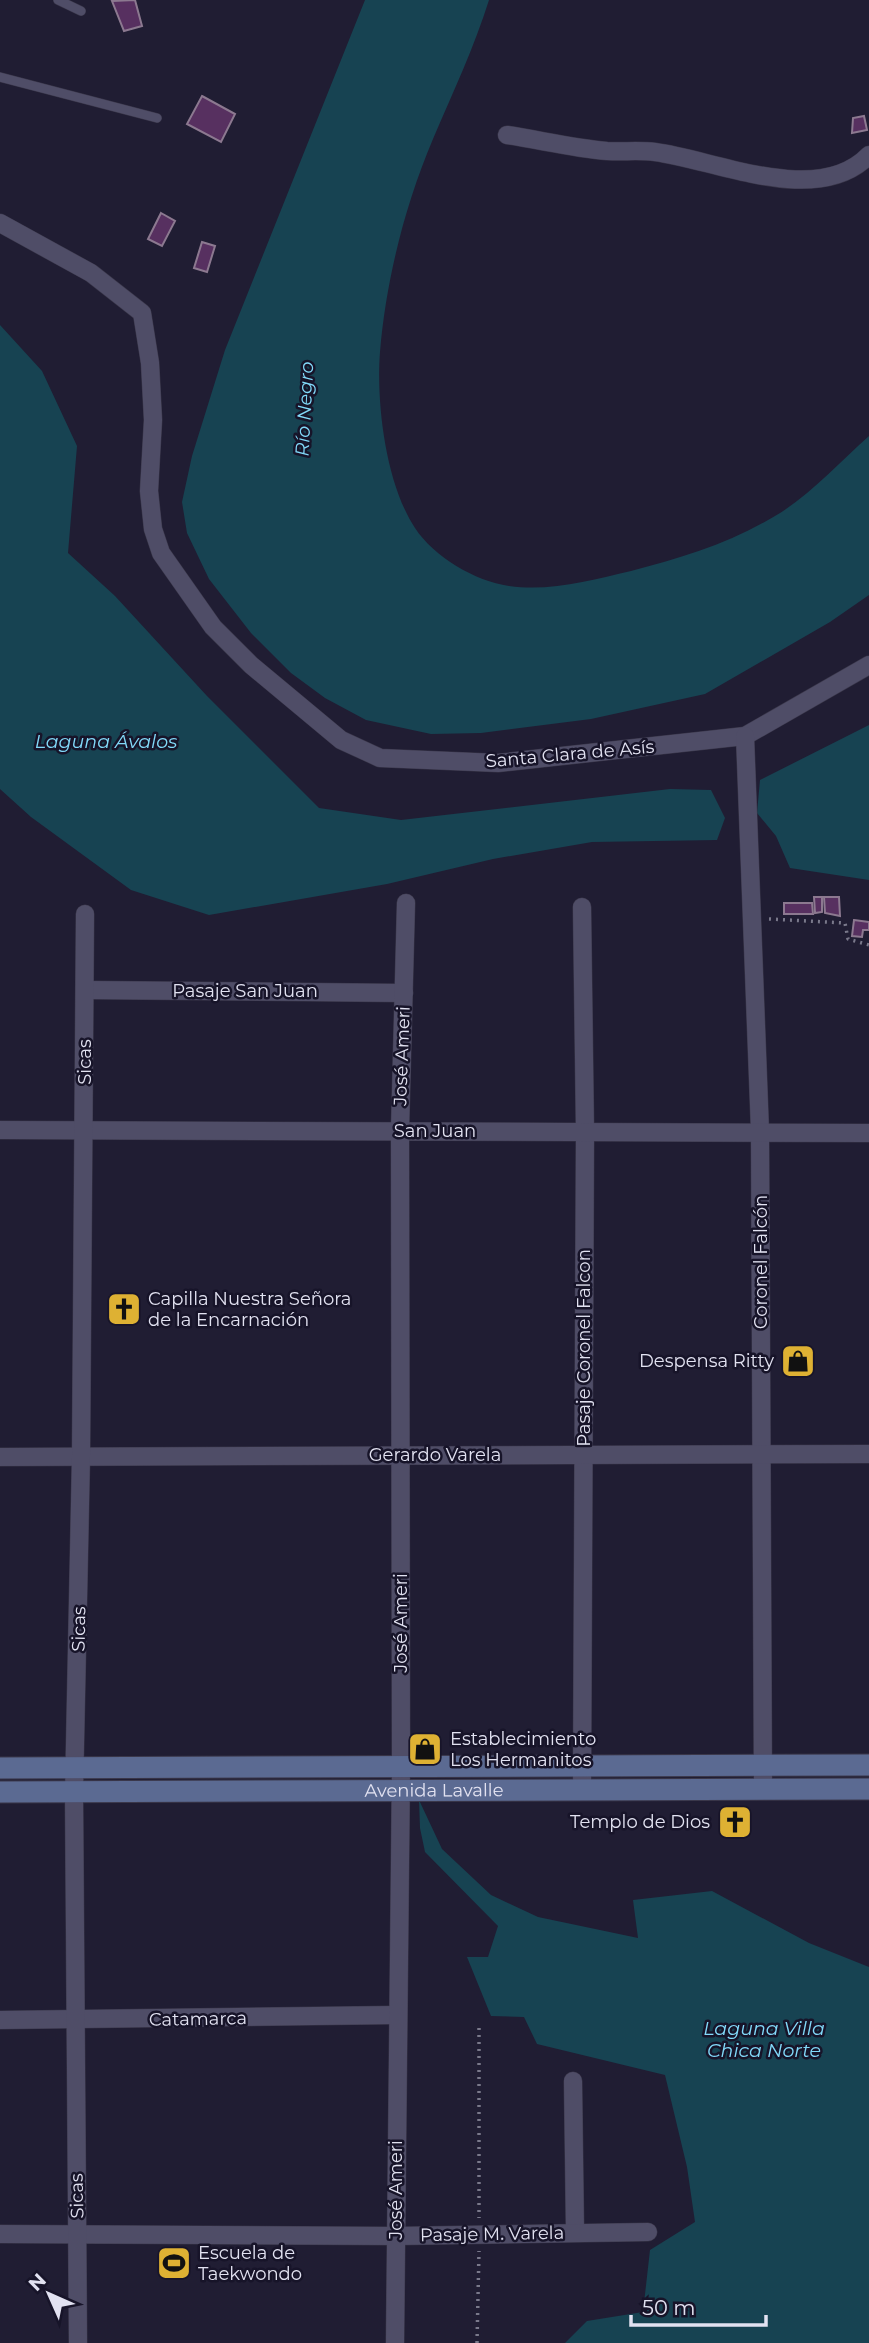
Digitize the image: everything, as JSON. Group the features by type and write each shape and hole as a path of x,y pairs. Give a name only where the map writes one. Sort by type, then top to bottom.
{"main road":[{"name":"Avenida Lavalle","path":"0,1792 400,1792 763,1765 869,1765"},
{"name":"Avenida Lavalle","path":"0,1768 401,1767 763,1789 869,1789"}],"street":[{"path":"507,135 606,151 654,152 772,178 824,179 862,162 869,155"},
{"name":"Santa Clara de Asís","path":"0,223 91,274 142,313 150,363 153,420 149,491 153,529 161,553 213,627 251,665 341,740 380,758 498,763 745,736 869,665"},
{"name":"Coronel Falcón","path":"745,736 760,1131 763,1789"},
{"name":"José Ameri","path":"395,2343 396,2015 401,1767 400,1130 406,903"},
{"name":"Pasaje Coronel Falcon","path":"582,907 585,1132 583,1778"},
{"name":"Sicas","path":"78,2343 74,1793 77,1768 81,1456 85,914"},
{"name":"Pasaje San Juan","path":"85,990 404,993"},
{"name":"San Juan","path":"0,1130 869,1133"},
{"name":"Gerardo Varela","path":"0,1457 869,1454"},
{"name":"Catamarca","path":"0,2020 396,2015"},
{"path":"573,2081 575,2232"},
{"name":"Pasaje M. Varela","path":"0,2234 77,2232 396,2236 648,2232"}],"lane":[{"path":"58,0 81,10"},
{"path":"0,78 157,118"}],"path":[{"path":"753,919 845,923 848,939 869,945"},
{"path":"477,2343 480,2234 479,2028"}],"water":[{"name":"Río Negro","path":"365,0 489,0 414,190 398,243 383,325 379,373 385,443 405,510 423,539 456,566 483,579 509,586 540,587 601,578 687,555 758,526 800,499 869,436 869,595 830,622 705,694 591,719 481,733 431,734 366,720 325,698 291,673 251,633 209,579 187,533 182,502 192,456 225,350"},
{"name":"Laguna Ávalos","path":"0,325 42,371 77,446 68,553 115,596 207,696 319,808 401,820 670,789 711,790 725,818 717,840 592,842 493,859 387,884 209,915 131,890 31,817 0,789"},
{"path":"869,725 869,880 790,868 776,836 757,813 760,780"},
{"name":"Laguna Villa Chica Norte","path":"419,1800 442,1849 491,1895 538,1917 638,1938 633,1900 712,1891 809,1943 869,1967 869,2343 565,2343 587,2321 643,2312 650,2250 695,2222 687,2167 665,2075 537,2044 524,2017 491,2016 467,1957 488,1957 498,1926 425,1852 420,1828"}],"building":[{"path":"135,0 142,26 124,31 112,1"},
{"path":"202,96 235,114 221,142 187,124"},
{"path":"864,116 867,130 852,133 853,118"},
{"path":"161,213 175,221 162,246 148,239"},
{"path":"202,242 215,246 207,272 194,268"},
{"path":"814,897 822,897 822,912 815,913"},
{"path":"824,897 839,897 840,916 825,913"},
{"path":"784,903 812,903 813,914 784,914"},
{"path":"854,920 869,922 869,930 863,930 862,937 852,936"}],"place":[{"name":"Capilla Nuestra Señora de la Encarnación","path":"124,1309"},
{"name":"Despensa Ritty","path":"798,1361"},
{"name":"Establecimiento Los Hermanitos","path":"425,1749"},
{"name":"Templo de Dios","path":"735,1822"},
{"name":"Escuela de Taekwondo","path":"174,2263"}]}
